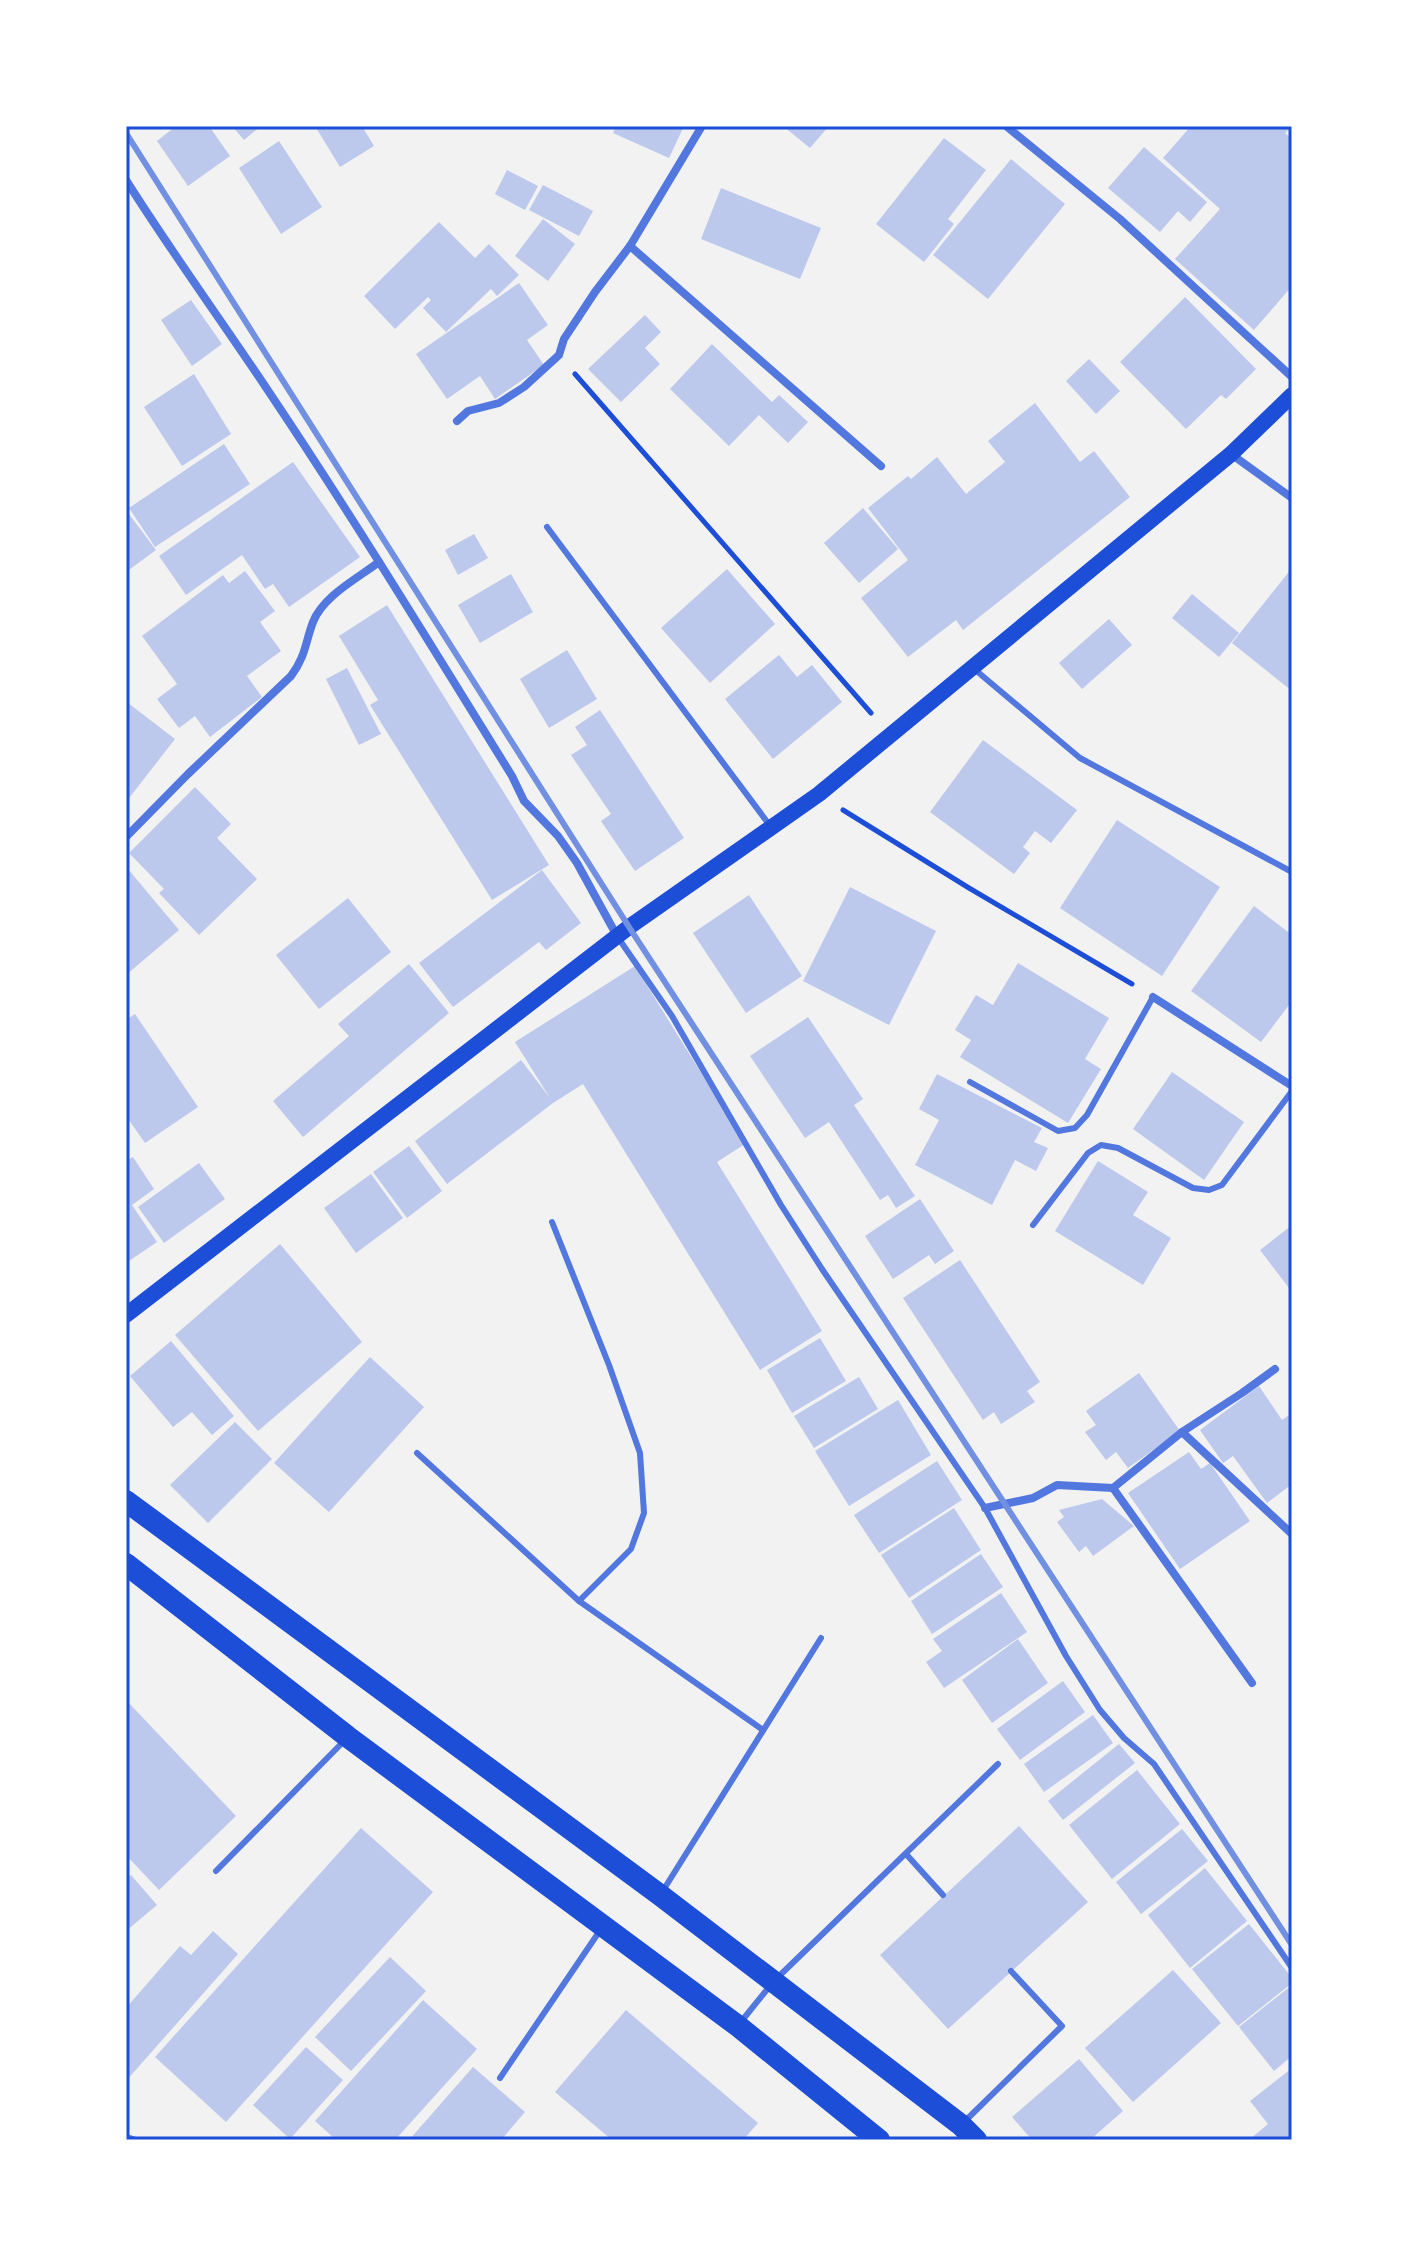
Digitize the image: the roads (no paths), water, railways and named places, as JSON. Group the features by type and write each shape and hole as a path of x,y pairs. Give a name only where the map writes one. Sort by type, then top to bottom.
{"highway":[{"path":"126,1501 660,1895 968,2133"},
{"path":"126,1564 348,1737 738,2026 879,2140"}],"main road":[{"path":"126,1315 617,936 819,794 1231,454 1292,395"}],"street":[{"path":"457,421 468,411 499,403 524,387 559,355 564,339 630,246 702,126"},
{"path":"1006,126 1120,219 1292,377"},
{"path":"126,180 167,246 265,385 379,562 512,776 524,801 558,836 577,863 617,936"},
{"path":"630,246 881,466"},
{"path":"1231,454 1292,498"},
{"path":"126,837 291,676 301,662 317,614 330,599 379,562"},
{"path":"1153,997 1292,1088"},
{"path":"985,1508 1033,1498 1057,1485 1113,1488 1182,1432 1275,1369"},
{"path":"1182,1432 1292,1534"},
{"path":"1113,1488 1252,1683"},
{"path":"126,2138 133,2140"}],"lane":[{"path":"547,527 771,827"},
{"path":"972,667 1080,758 1292,872"},
{"path":"617,936 672,1016 781,1205 822,1269 985,1508 1066,1656 1100,1710 1124,1738 1154,1764 1292,1968"},
{"path":"970,1082 1058,1131 1075,1128 1087,1115 1153,997"},
{"path":"1033,1225 1088,1153 1101,1145 1118,1148 1193,1188 1209,1190 1222,1185 1292,1088"},
{"path":"552,1222 640,1453 644,1513 631,1549 579,1601"},
{"path":"417,1453 579,1601 763,1730"},
{"path":"660,1895 821,1638"},
{"path":"216,1871 348,1737"},
{"path":"738,2026 774,1981 998,1764"},
{"path":"906,1854 943,1895"},
{"path":"500,2078 603,1926"},
{"path":"968,2133 1062,2026 1011,1971"}],"railway":[{"path":"126,133 629,927 1292,1945"}]}
